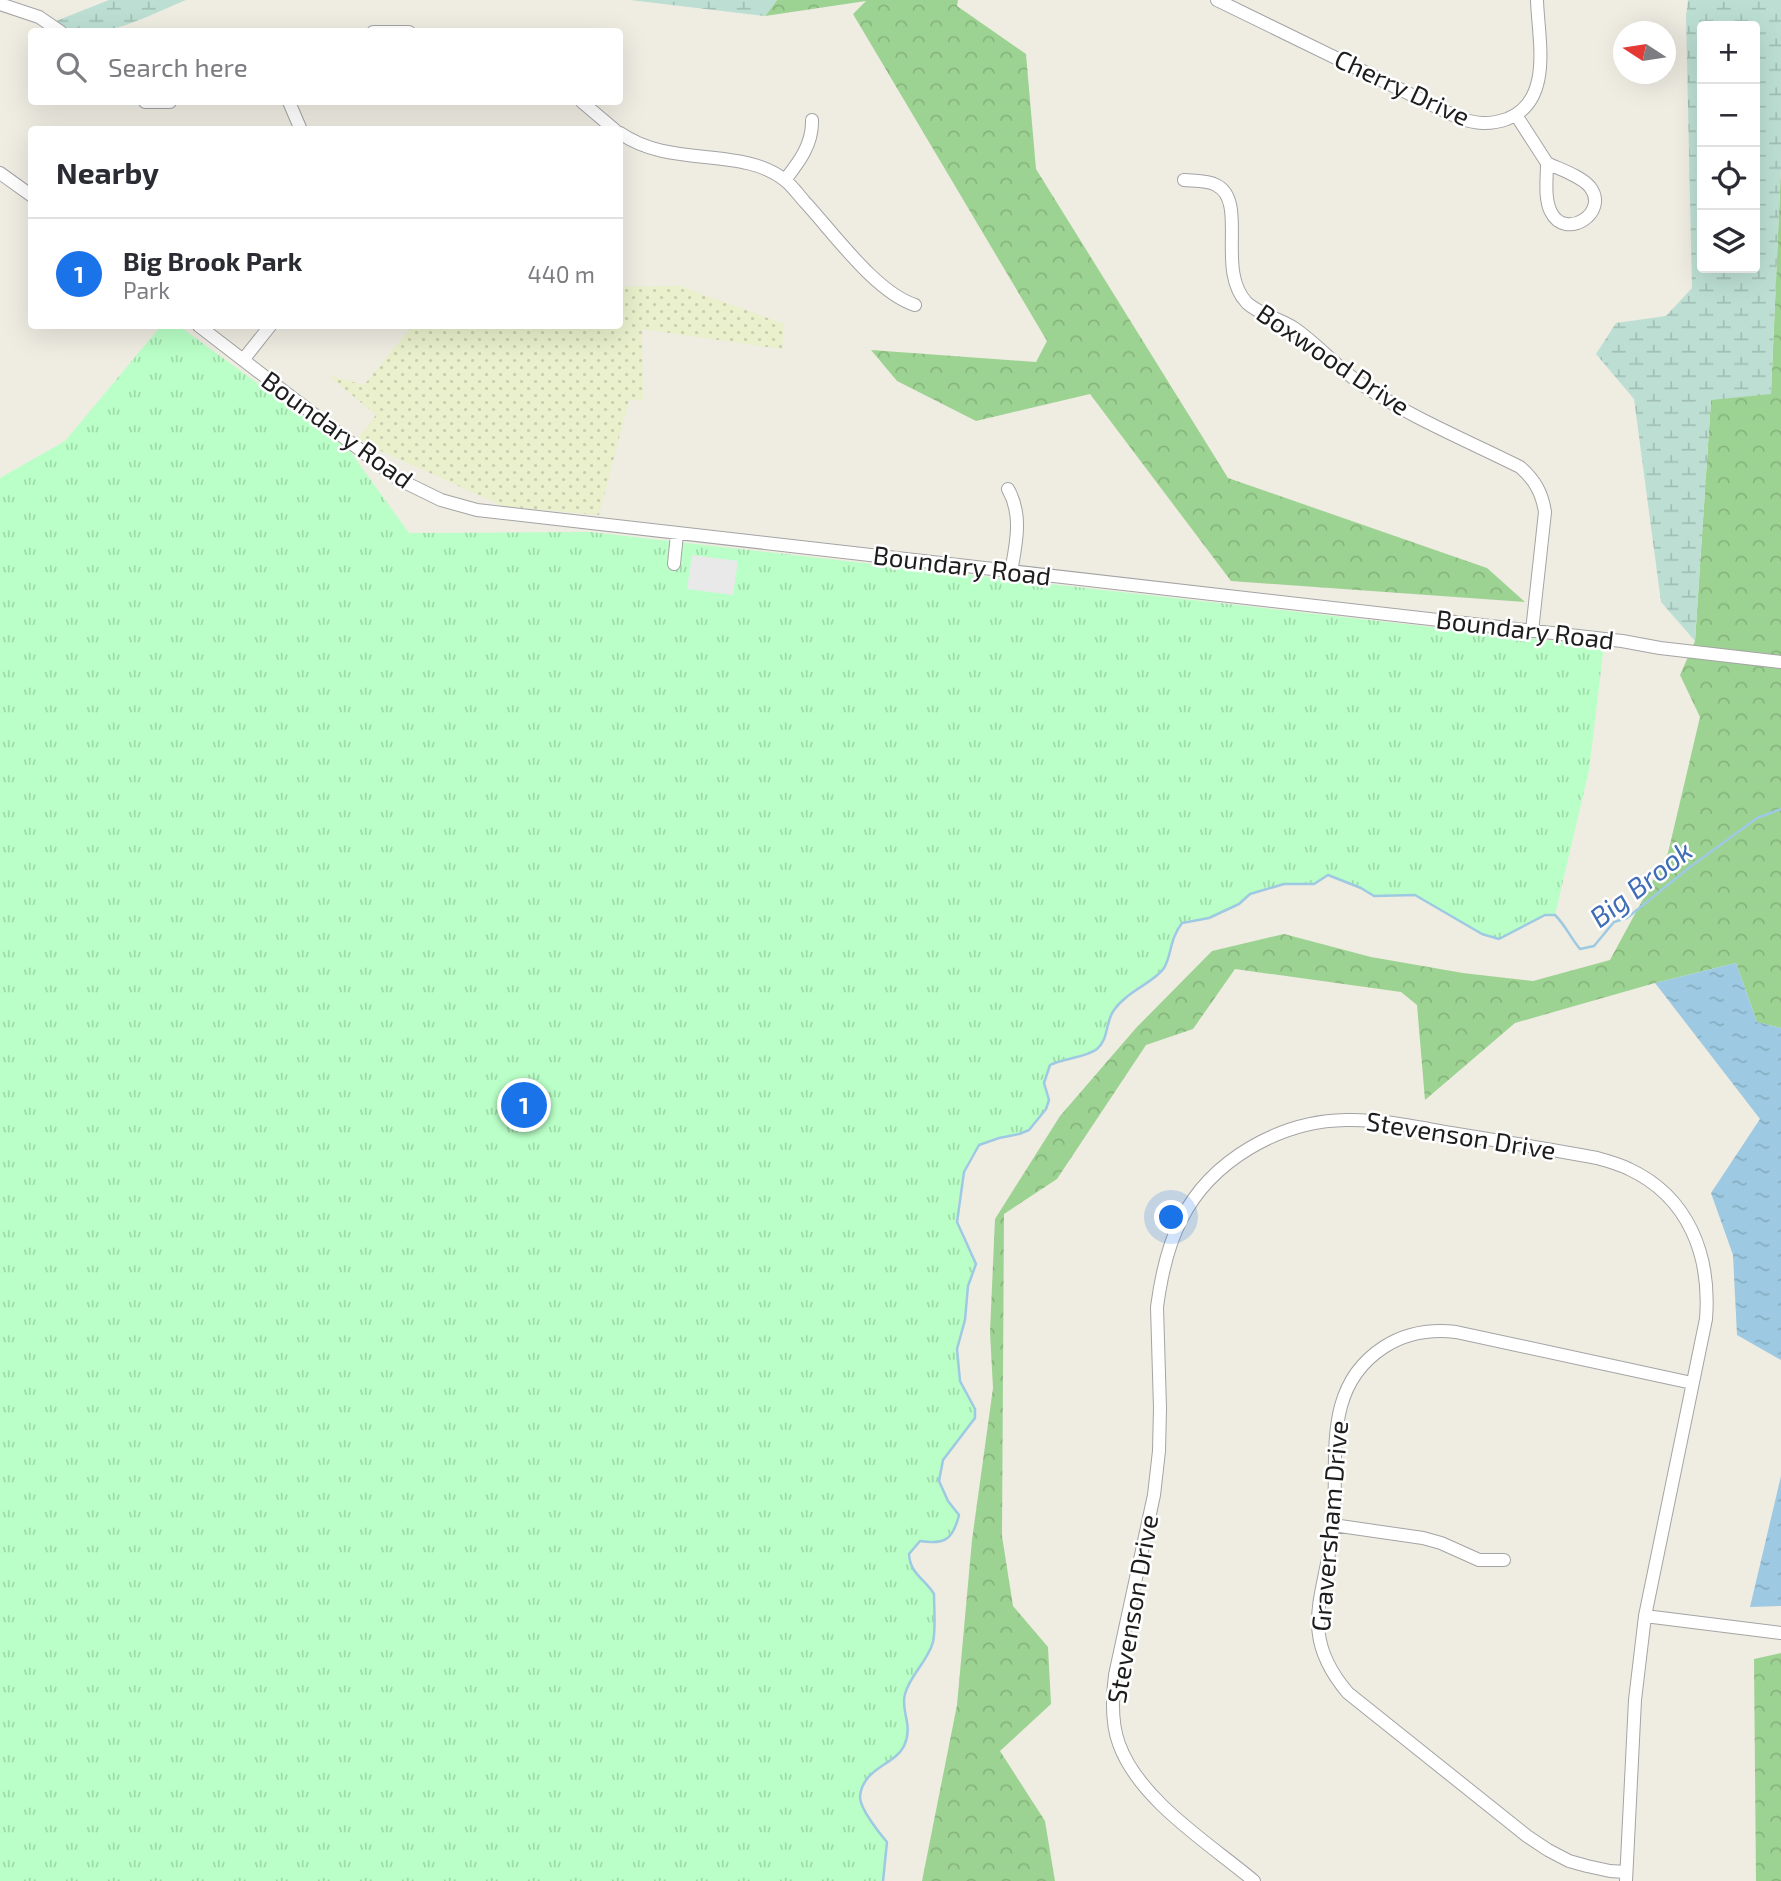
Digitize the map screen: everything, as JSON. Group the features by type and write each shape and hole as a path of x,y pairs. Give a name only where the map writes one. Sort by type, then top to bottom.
{"street":[{"name":"Cherry Drive","path":"1217,0 1459,118 1482,124 1516,116"},
{"path":"1537,0 1541,70 1533,96 1516,116 1546,163 1548,204 1554,217 1567,224 1587,219 1594,204 1591,188 1546,163"},
{"path":"0,4 39,17 55,28"},
{"path":"290,105 299,126"},
{"path":"586,105 610,126"},
{"path":"785,180 806,150 813,131 813,120"},
{"path":"623,135 643,148 667,154 745,163 762,167 785,180 881,286 903,301 915,305"},
{"path":"0,173 28,193"},
{"name":"Boxwood Drive","path":"1184,180 1211,183 1227,194 1231,206 1232,273 1240,292 1255,309 1294,328 1337,366 1375,394 1529,474 1542,495 1545,512 1532,631"},
{"name":"Boundary Road","path":"203,329 398,479 425,494 477,510 1781,662"},
{"path":"243,360 268,329"},
{"path":"1008,489 1016,501 1018,517 1011,572"},
{"path":"674,564 677,534"},
{"name":"Stevenson Drive","path":"1254,1881 1158,1802 1142,1784 1129,1766 1119,1744 1114,1722 1112,1698 1115,1675 1154,1495 1158,1462 1160,1408 1157,1307 1166,1258 1181,1219 1206,1184 1238,1155 1268,1138 1299,1126 1345,1120 1385,1121 1597,1158 1627,1168 1665,1193 1688,1223 1698,1242 1706,1267 1706,1320 1646,1616 1635,1700 1626,1877"},
{"name":"Graversham Drive","path":"1626,1877 1569,1861 1527,1836 1348,1693 1338,1681 1323,1657 1317,1628 1317,1611 1333,1525 1337,1424 1342,1400 1353,1378 1369,1359 1399,1339 1432,1331 1455,1332 1692,1383"},
{"path":"1333,1525 1423,1538 1479,1560 1504,1560"},
{"path":"1646,1616 1781,1633"}],"green space":[{"path":"109,0 186,0 114,28 62,28 51,23"},
{"path":"630,0 777,0 765,16"},
{"path":"777,0 958,0 957,6 1026,54 1036,169 1228,478 1487,568 1525,602 1231,581 1090,394 976,421 897,381 871,350 1036,362 1047,341 853,14 866,1 765,16"},
{"path":"1688,0 1781,0 1781,167 1771,394 1711,400 1695,641 1661,602 1634,399 1596,354 1616,323 1666,316 1692,288 1686,16"},
{"path":"1781,167 1781,1028 1757,1022 1736,963 1515,1023 1425,1100 1417,1005 1401,992 1235,969 1193,1029 1146,1045 1057,1179 1004,1214 1002,1536 1013,1606 1048,1647 1051,1704 1000,1751 1045,1821 1055,1881 922,1881 957,1705 972,1540 993,1388 990,1332 995,1219 1060,1116 1136,1028 1212,951 1284,934 1371,957 1463,973 1533,981 1610,960 1668,853 1700,717 1680,675 1695,641 1711,399 1771,393"},
{"path":"680,286 784,324 782,349 642,329 643,400 629,400 599,515 503,506 357,440 376,415 328,375 364,385 410,329 623,329 623,287"},
{"path":"158,329 183,329 349,450 409,533 590,532 1599,646 1603,653 1589,770 1555,915 1545,915 1499,939 1482,934 1415,896 1374,896 1329,875 1314,884 1284,884 1250,894 1239,904 1209,918 1182,923 1174,933 1165,967 1130,992 1113,1010 1105,1038 1095,1050 1050,1065 1044,1085 1048,1103 1036,1121 1021,1132 981,1144 970,1158 960,1191 957,1220 976,1264 968,1286 965,1320 957,1349 960,1381 975,1409 975,1418 943,1460 939,1481 948,1501 959,1515 954,1530 941,1541 920,1542 909,1554 912,1567 934,1594 934,1630 931,1649 905,1694 908,1731 904,1746 894,1758 867,1779 863,1787 861,1797 864,1808 887,1842 883,1881 0,1881 0,478 65,441"},
{"path":"1781,1653 1781,1881 1756,1881 1754,1659"}],"shaded area":[{"path":"692,555 738,561 733,595 687,589"}],"water":[{"path":"1736,963 1757,1022 1781,1028 1781,1360 1737,1335 1733,1255 1711,1193 1760,1119 1655,983"},
{"path":"1781,1476 1781,1606 1750,1607"}],"waterway":[{"name":"Big Brook","path":"883,1881 887,1842 867,1814 860,1797 866,1779 894,1758 904,1746 908,1731 905,1694 933,1642 934,1594 912,1567 909,1554 920,1541 935,1542 946,1539 954,1530 959,1515 948,1501 939,1481 943,1460 975,1418 975,1409 960,1381 957,1349 965,1320 968,1286 976,1264 957,1222 964,1172 979,1145 1029,1130 1046,1109 1049,1100 1044,1083 1050,1065 1087,1054 1101,1045 1114,1010 1126,997 1164,968 1182,923 1209,918 1239,904 1250,894 1284,884 1314,884 1328,875 1374,896 1415,895 1482,934 1499,939 1545,915 1555,915 1580,949 1594,946 1614,922 1627,918 1757,818 1781,809"}],"place":[{"name":"Big Brook Park","path":"524,1105"}]}
